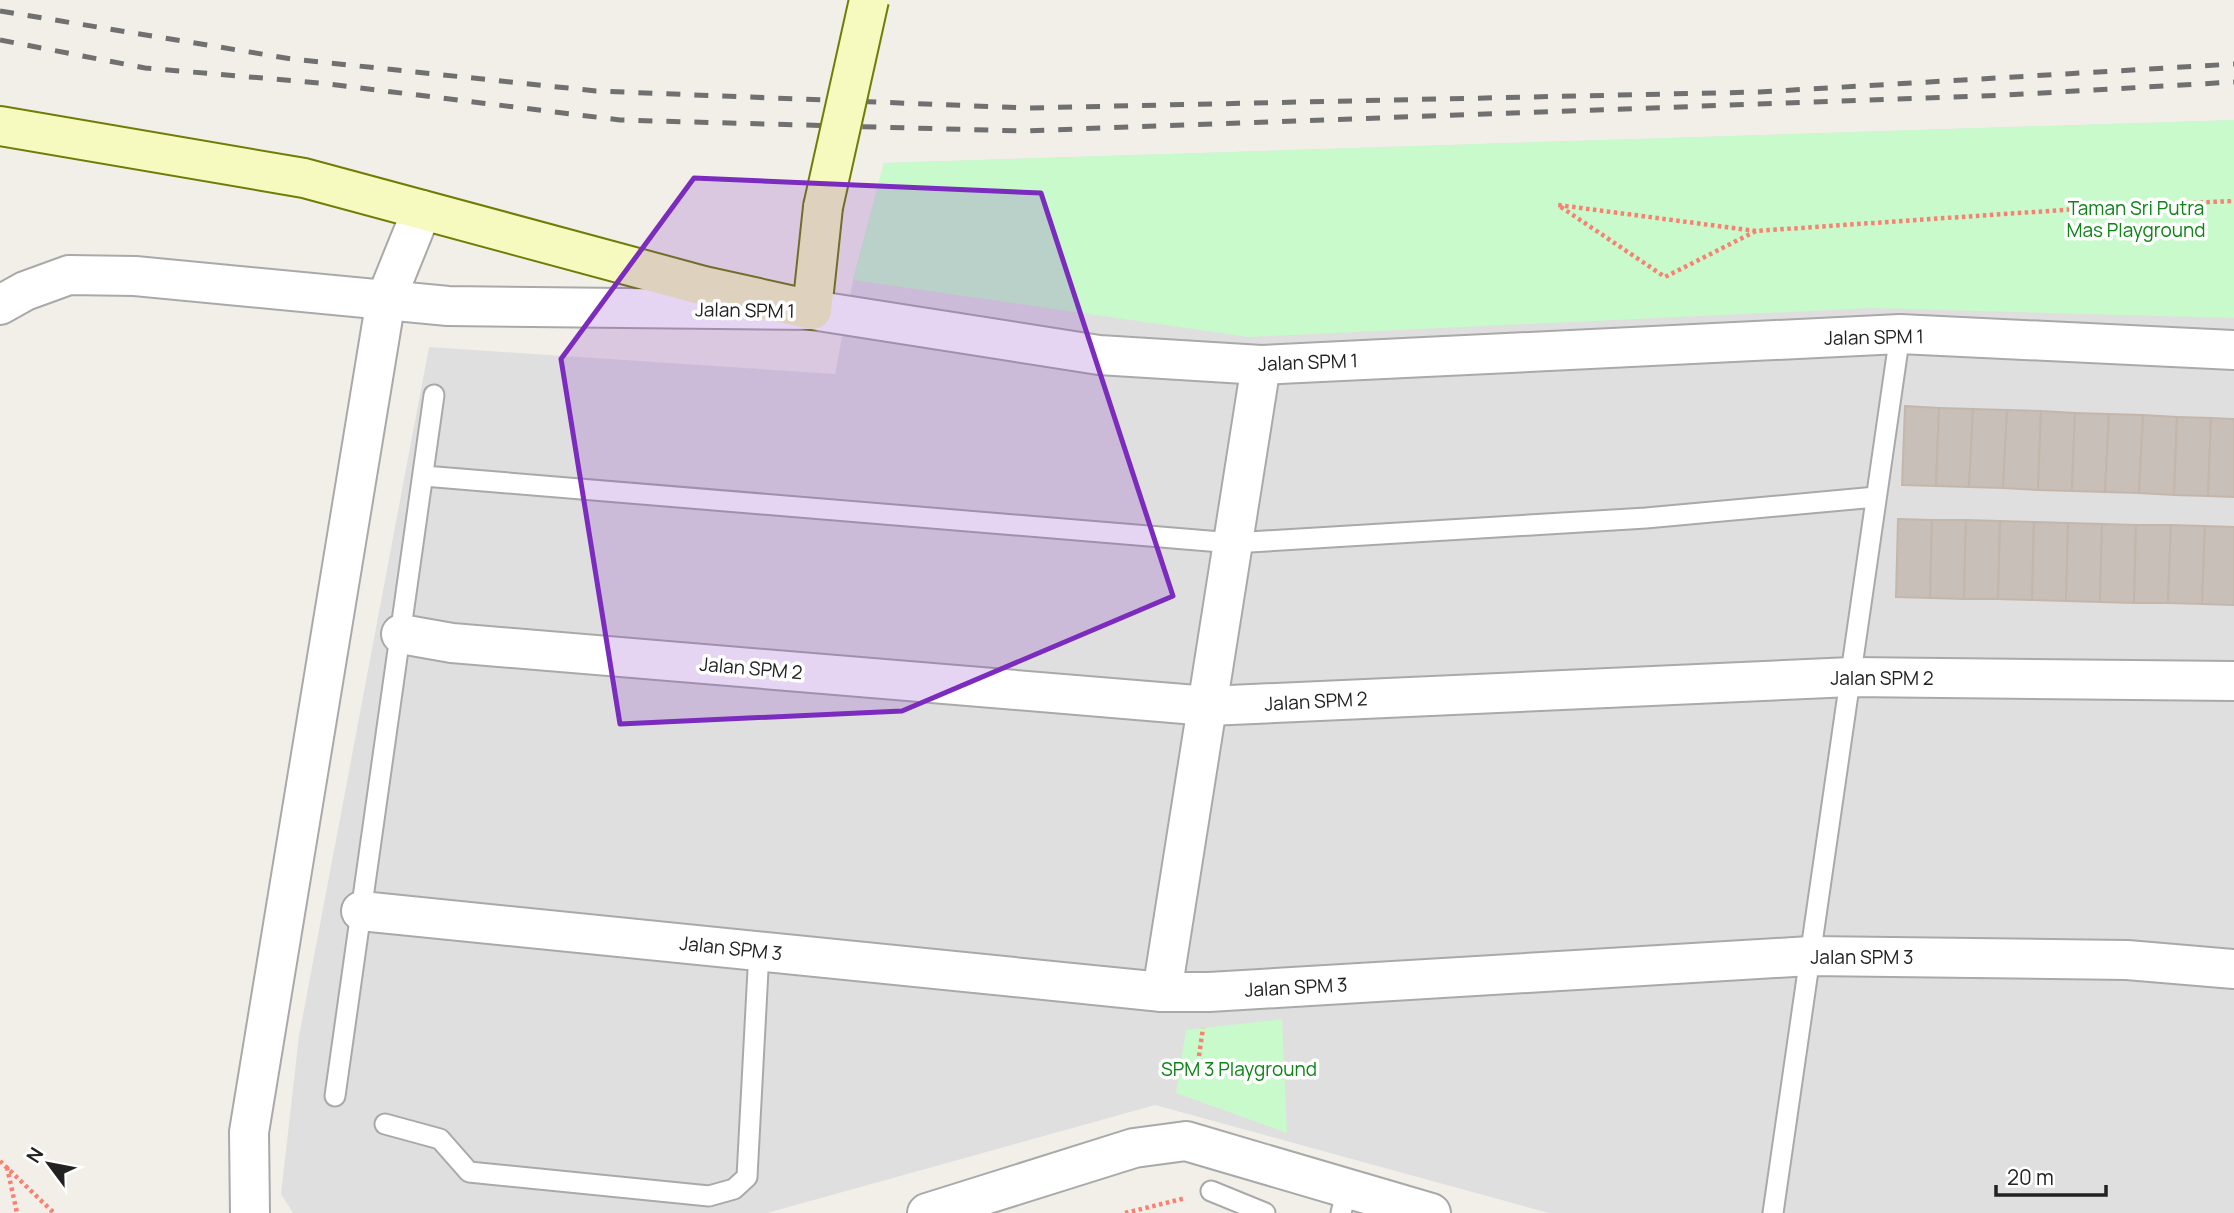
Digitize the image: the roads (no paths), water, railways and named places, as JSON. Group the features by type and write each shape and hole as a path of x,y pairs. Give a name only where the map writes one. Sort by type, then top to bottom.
{"main road":[{"path":"0,126 304,178 704,285 812,310 823,207 869,0"}],"street":[{"path":"250,1213 249,1132 386,299 422,211"},
{"name":"Jalan SPM 1","path":"0,305 25,291 69,275 135,276 448,306 812,310 1099,355 1261,365 1900,334 2234,350"},
{"path":"1162,992 1261,365"},
{"name":"Jalan SPM 2","path":"401,634 466,644 1208,706 1851,677 2234,681"},
{"name":"Jalan SPM 3","path":"361,911 1162,992 1223,992 1810,956 2127,960 2234,970"},
{"path":"927,1213 1134,1148 1186,1141 1344,1201 1431,1213"}],"lane":[{"path":"1773,1213 1900,334"},
{"path":"335,1096 434,395"},
{"path":"424,476 1233,543 1646,518 1876,497"},
{"path":"386,1124 440,1139 470,1172 709,1196 734,1189 747,1177 759,951"},
{"path":"1211,1192 1265,1213"}],"railway":[{"path":"0,11 292,59 596,91 1027,108 1759,92 2234,64"},
{"path":"0,40 145,68 320,83 620,120 1021,131 2006,95 2234,82"}],"park label":[{"name":"Taman Sri Putra Mas Playground","path":"2136,219"},
{"name":"SPM 3 Playground","path":"1239,1069"}]}
